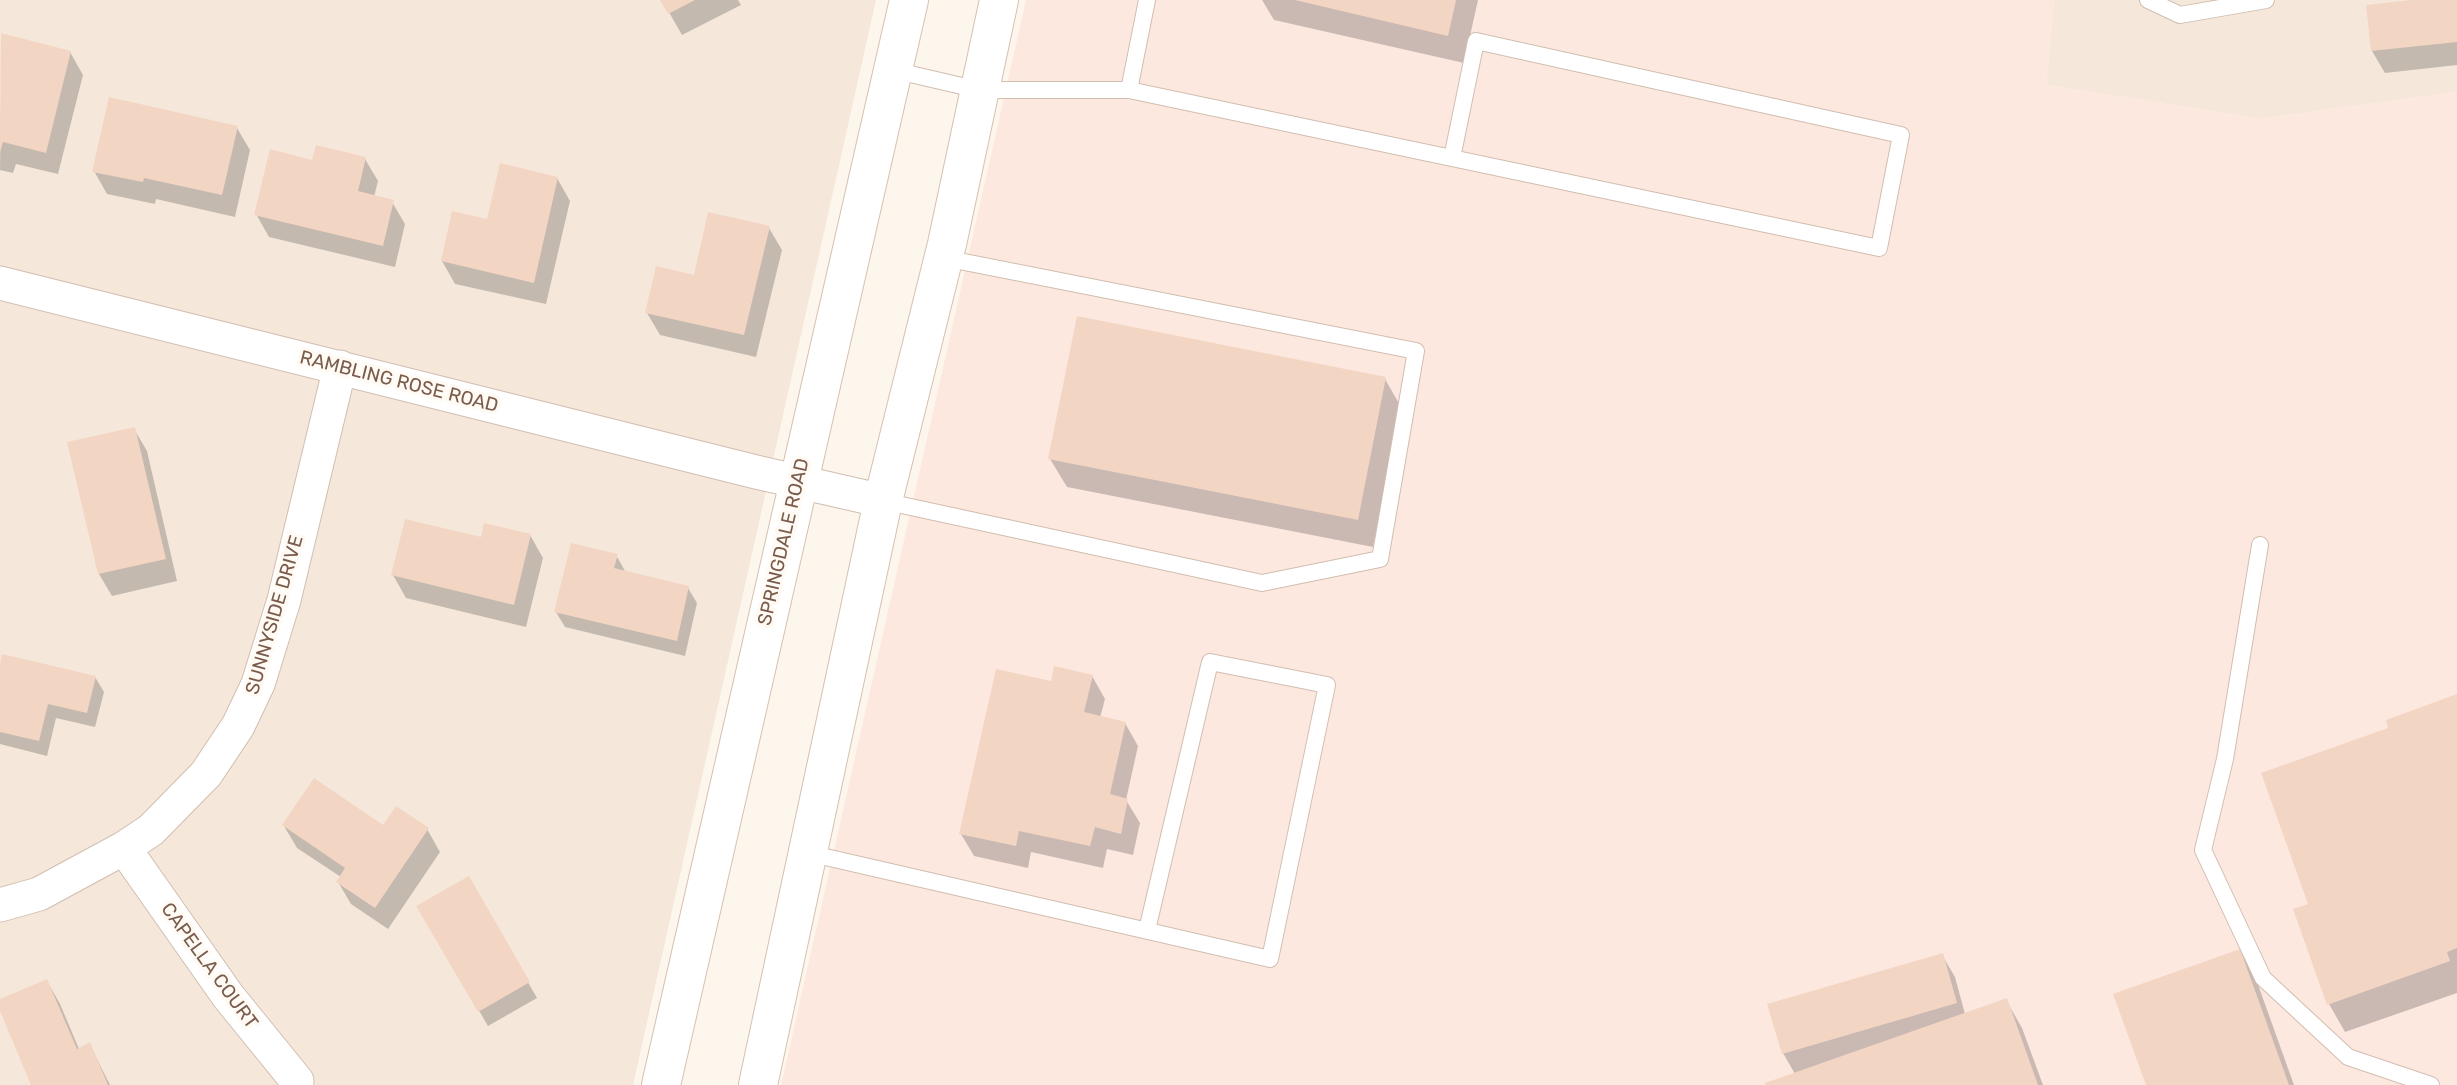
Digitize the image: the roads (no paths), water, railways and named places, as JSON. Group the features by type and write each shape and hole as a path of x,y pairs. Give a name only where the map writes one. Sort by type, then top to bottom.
{"street":[{"name":"SPRINGDALE ROAD","path":"661,1085 909,0"},
{"path":"758,1085 883,501 944,258 999,0"},
{"name":"RAMBLING ROSE ROAD","path":"0,282 883,501"},
{"name":"SUNNYSIDE DRIVE","path":"0,905 39,894 124,848 151,830 206,774 238,726 258,684 284,600 340,367"},
{"name":"CAPELLA COURT","path":"124,848 228,996 297,1081"}],"lane":[{"path":"1129,90 1147,0"},
{"path":"2148,0 2180,15 2266,0"},
{"path":"893,70 979,90 1129,90 1879,248 1901,135 1476,41 1452,158"},
{"path":"883,501 1262,583 1380,559 1416,351 944,258"},
{"path":"2260,545 2225,759 2203,850 2263,978 2348,1057 2431,1085"},
{"path":"808,852 1270,959 1327,685 1210,662 1147,930"}]}
